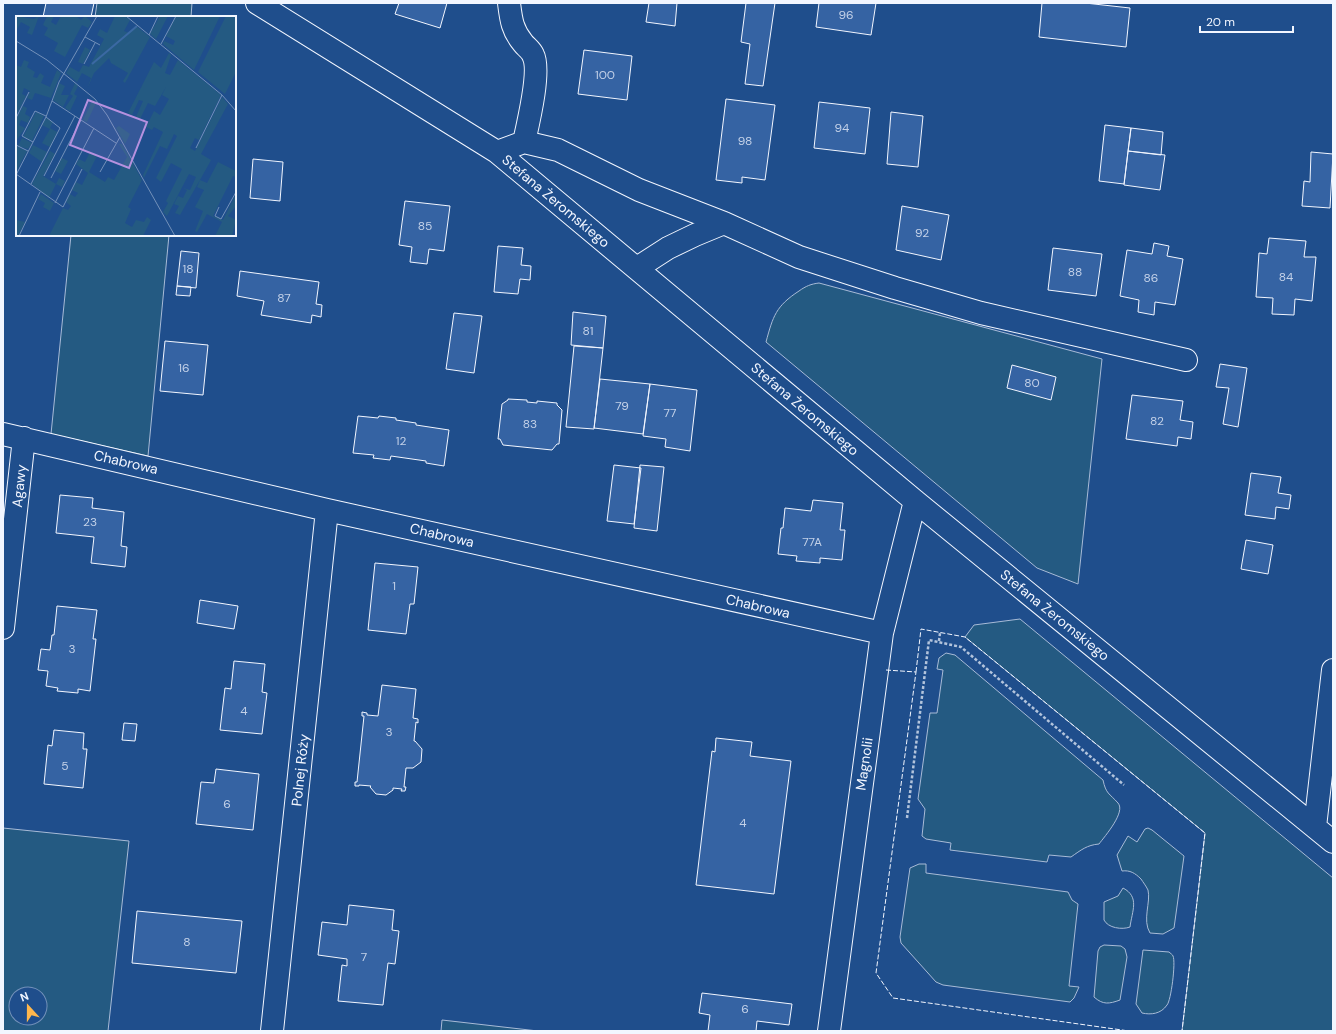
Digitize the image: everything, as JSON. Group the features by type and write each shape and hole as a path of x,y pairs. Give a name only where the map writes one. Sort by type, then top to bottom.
{"street":[{"name":"Stefana Żeromskiego","path":"257,3 497,152 915,501 1333,842"},
{"path":"510,3 512,26 522,43 533,54 536,66 530,116 524,142"},
{"path":"497,152 524,142 558,150 639,190 724,223 799,257 895,288 981,313 1186,360"},
{"path":"637,268 668,248 694,235 724,223"},
{"name":"Chabrowa","path":"3,434 328,510 882,634"},
{"name":"Agawy","path":"3,628 24,438"},
{"name":"Magnolii","path":"829,1031 882,634 915,501"},
{"name":"Polnej Róży","path":"272,1031 328,510"},
{"path":"1315,827 1333,670"}],"path":[{"path":"939,641 940,633"},
{"path":"907,818 929,640 961,647 1124,785"}],"shaded area":[{"path":"97,3 192,3 191,16 95,16"},
{"path":"71,236 169,236 148,456 51,434"},
{"path":"819,283 1102,359 1078,584 1037,568 766,342 773,318 780,307 791,296 802,289"},
{"path":"1020,619 1333,878 1333,1031 1182,1031 1205,833 965,637 974,625"},
{"path":"946,653 955,655 1103,780 1107,791 1120,807 1114,824 1099,844 1081,850 1071,857 1049,855 1047,862 950,850 951,843 926,839 922,836 925,809 918,799 930,713 937,713 943,670 937,669 939,658"},
{"path":"3,828 129,841 108,1031 3,1031"},
{"path":"1148,828 1184,856 1174,928 1163,934 1150,933 1147,922 1148,890 1137,875 1132,872 1122,871 1117,855 1128,836 1137,842 1145,829"},
{"path":"919,864 926,864 926,873 1068,892 1072,900 1078,904 1069,986 1079,987 1074,998 1070,1002 943,985 936,982 901,943 900,937 910,868"},
{"path":"1123,888 1132,896 1134,905 1130,927 1112,927 1104,920 1104,902 1118,896"},
{"path":"1104,945 1121,946 1125,949 1127,957 1120,1000 1109,1003 1103,1003 1094,997 1098,951 1100,947"},
{"path":"1143,950 1169,952 1173,956 1174,960 1173,981 1169,1002 1165,1008 1152,1014 1142,1013 1136,1004"},
{"path":"442,1020 538,1031 441,1031"}],"building":[{"path":"46,3 94,3 91,16 43,16"},
{"path":"399,3 447,3 440,28 395,14"},
{"path":"649,3 677,3 675,26 646,22"},
{"path":"746,3 775,3 763,86 745,84 750,44 741,42"},
{"path":"819,3 876,3 871,35 816,27"},
{"path":"1042,3 1085,3 1130,8 1126,47 1039,37"},
{"path":"584,50 632,56 627,100 578,94"},
{"path":"726,99 775,105 765,180 742,177 742,183 716,180"},
{"path":"819,102 870,108 865,154 814,148"},
{"path":"891,112 923,116 918,167 887,164"},
{"path":"1105,125 1131,128 1124,184 1099,181"},
{"path":"1131,128 1163,132 1161,155 1128,151"},
{"path":"1128,151 1165,155 1160,190 1124,185"},
{"path":"1311,152 1333,154 1330,208 1302,206 1304,181 1310,182"},
{"path":"253,159 283,162 280,201 250,198"},
{"path":"405,201 450,206 444,251 429,249 427,264 410,262 412,247 399,245"},
{"path":"902,206 949,215 941,260 896,250"},
{"path":"1269,238 1306,241 1304,257 1316,257 1312,301 1295,299 1294,315 1272,314 1273,298 1256,297 1259,253 1267,254"},
{"path":"1154,243 1169,246 1167,256 1183,259 1175,305 1155,302 1154,315 1138,312 1139,300 1120,296 1127,250 1152,254"},
{"path":"498,246 523,248 521,265 531,266 530,280 520,279 518,294 494,292"},
{"path":"1053,248 1102,254 1096,296 1048,290"},
{"path":"181,251 199,253 196,288 177,286"},
{"path":"240,271 319,282 316,304 322,305 321,317 312,315 311,323 261,315 264,301 237,296"},
{"path":"177,286 191,287 190,296 176,295"},
{"path":"573,312 606,316 603,348 571,345"},
{"path":"454,313 482,316 474,373 446,369"},
{"path":"165,341 208,345 203,395 160,391"},
{"path":"574,346 603,348 594,429 566,427"},
{"path":"1220,364 1247,368 1238,427 1223,424 1229,388 1216,387"},
{"path":"1012,365 1056,377 1051,400 1007,388"},
{"path":"600,379 650,384 643,434 594,428"},
{"path":"650,384 697,390 690,451 665,447 666,439 643,436"},
{"path":"1132,395 1183,401 1180,420 1193,422 1191,439 1178,437 1177,446 1126,439"},
{"path":"508,399 527,400 527,402 537,403 537,401 557,403 562,410 559,444 557,444 552,450 503,445 500,439 498,439 502,404"},
{"path":"358,416 396,418 396,420 416,423 416,425 449,430 444,466 426,463 426,461 391,456 390,460 373,458 374,455 353,453"},
{"path":"614,465 641,468 634,524 607,521"},
{"path":"640,465 664,467 657,531 634,528"},
{"path":"1251,473 1281,477 1278,493 1291,495 1289,509 1276,507 1275,519 1245,515"},
{"path":"60,495 93,498 92,508 124,512 121,546 127,547 125,567 91,563 94,537 56,533"},
{"path":"813,500 843,503 840,530 845,530 842,560 820,558 820,563 796,561 797,556 778,554 785,508 811,511"},
{"path":"1246,540 1273,545 1268,574 1241,569"},
{"path":"375,563 418,567 414,604 410,604 406,634 368,630"},
{"path":"200,600 238,606 234,629 197,623"},
{"path":"57,606 97,610 93,639 96,639 90,691 78,689 78,693 57,691 58,688 46,686 48,671 38,670 41,649 50,650 52,635 54,635"},
{"path":"234,661 265,664 262,692 267,693 262,734 220,730 225,688 231,689"},
{"path":"382,685 416,689 413,718 418,719 418,723 416,722 414,741 422,749 421,762 413,768 406,768 405,791 401,791 402,789 393,788 393,790 386,795 376,794 370,787 371,786 355,786 355,782 357,782 364,716 362,716 362,712 367,713 367,715 378,716"},
{"path":"124,723 137,724 135,741 122,740"},
{"path":"54,730 84,733 83,749 87,749 83,788 44,784 48,745 52,746"},
{"path":"716,738 752,742 750,756 791,761 774,894 696,885 712,751 715,752"},
{"path":"216,769 259,774 253,830 196,824 201,782 214,783"},
{"path":"349,905 394,910 392,930 399,931 395,964 388,963 383,1005 338,1001 342,965 347,966 347,959 318,955 322,922 347,925"},
{"path":"137,911 242,921 236,973 132,963"},
{"path":"702,993 792,1004 789,1025 757,1021 756,1031 708,1031 710,1015 699,1013"}],"fence":[{"path":"916,672 921,629 965,637 1205,833 1182,1031"},
{"path":"886,670 916,672 876,973 893,998 1129,1031"}]}
